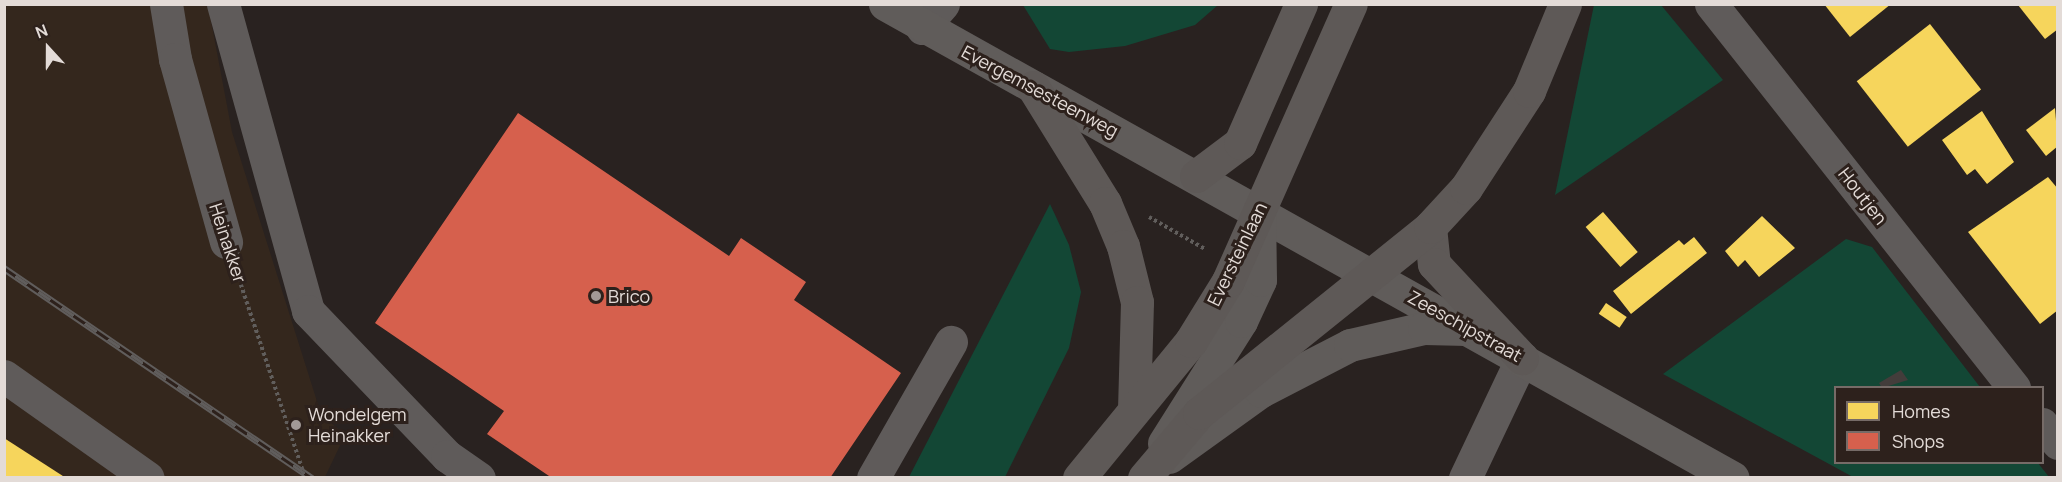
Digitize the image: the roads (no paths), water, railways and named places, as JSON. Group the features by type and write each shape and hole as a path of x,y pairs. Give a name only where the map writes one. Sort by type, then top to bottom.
{"highway":[{"path":"1196,176 1240,144 1301,4"},
{"name":"Eversteinlaan","path":"1079,477 1191,341 1228,281 1351,4"},
{"path":"1145,476 1199,413 1430,227 1466,188 1529,91 1565,4"},
{"path":"1033,87 1105,203 1123,246 1137,302 1134,410"},
{"path":"1430,227 1434,264 1522,358"}],"main road":[{"name":"Evergemsesteenweg","path":"885,4 933,16 1033,87 1196,176"},
{"name":"Zeeschipstraat","path":"1196,176 1733,477"},
{"path":"1145,476 1196,385 1241,321 1260,280 1259,211"},
{"path":"1145,476 1261,391 1350,345 1424,328 1472,329"}],"street":[{"name":"Heinakker","path":"166,4 226,242"},
{"path":"223,4 308,311 447,456 479,477"},
{"name":"Houtjen","path":"1711,4 2013,386"},
{"path":"873,477 951,342"},
{"path":"1466,477 1522,358"},
{"path":"4,376 148,477"},
{"path":"2044,425 2058,443"}],"railway":[{"path":"4,268 312,478"}],"place":[{"name":"Brico","path":"596,296"},
{"name":"Wondelgem Heinakker","path":"296,425"}]}
